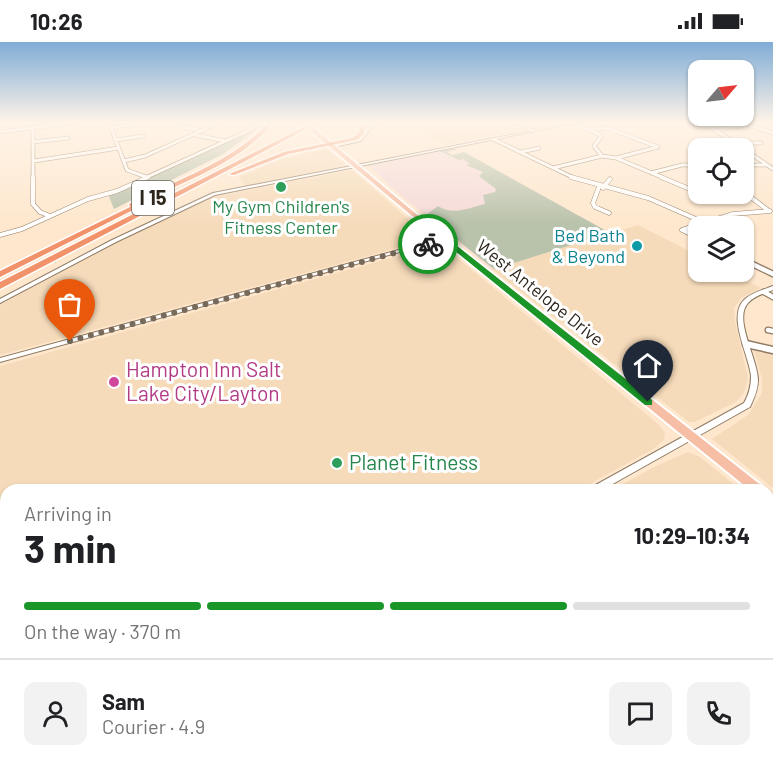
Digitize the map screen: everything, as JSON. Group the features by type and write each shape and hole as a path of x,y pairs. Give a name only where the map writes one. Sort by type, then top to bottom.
{"highway":[{"path":"0,272 226,156"},
{"name":"I 15","path":"0,272 234,156"},
{"name":"I 15","path":"0,286 250,156"},
{"path":"104,232 252,165 277,156"}],"main road":[{"name":"West Antelope Drive","path":"346,156 445,239 751,484"}],"street":[{"path":"34,156 33,204 40,212 50,216"},
{"path":"34,161 62,156"},
{"path":"122,156 129,172 147,177"},
{"path":"124,161 143,156"},
{"path":"0,235 22,229 88,199 117,191 192,156"},
{"path":"0,301 104,246 211,195 402,156"},
{"path":"529,156 601,187 648,198 689,216"},
{"path":"553,168 600,156"},
{"path":"605,156 616,158 688,188"},
{"path":"616,158 622,156"},
{"path":"754,156 773,167"},
{"path":"651,173 688,165"},
{"path":"754,165 767,165"},
{"path":"609,213 595,207 592,203 601,187 610,179"},
{"path":"726,216 770,211 754,199"},
{"path":"0,360 445,239"},
{"path":"754,265 773,274"},
{"path":"606,484 734,414 751,400 757,382 740,312 745,302 773,288"},
{"path":"764,292 773,297"},
{"path":"746,344 773,350"}],"shaded area":[{"path":"293,156 336,156 344,163 343,166 245,186 239,177"},
{"path":"415,156 472,156 610,233 492,269 398,193 369,166"},
{"path":"352,170 431,239 0,355 0,305 115,243 213,197"},
{"path":"638,225 688,250 688,282 749,282 761,288 741,298 734,308 748,378 744,393 736,402 695,422 689,422 492,269"},
{"path":"438,245 444,247 658,424 665,433 664,440 655,448 590,484 0,484 0,366"},
{"path":"752,343 773,347 773,484 768,484 712,439 748,415 762,393 762,379"},
{"path":"688,452 700,457 734,484 623,484"}],"green space":[{"path":"196,156 218,156 114,209 108,194 139,183"},
{"path":"451,156 472,156 610,233 494,269 426,215 438,206 455,211 485,204 483,195 495,192 496,189 479,176 483,172 466,165 470,164 463,159 459,160"}],"way so far":[{"path":"70,341 428,244"}],"place":[{"name":"My Gym Children's Fitness Center","path":"281,187"},
{"name":"Bed Bath & Beyond","path":"637,246"},
{"name":"Hampton Inn Salt Lake City/Layton","path":"114,382"},
{"name":"Planet Fitness","path":"337,463"}],"route":[{"path":"428,244 445,239 648,402"}]}
